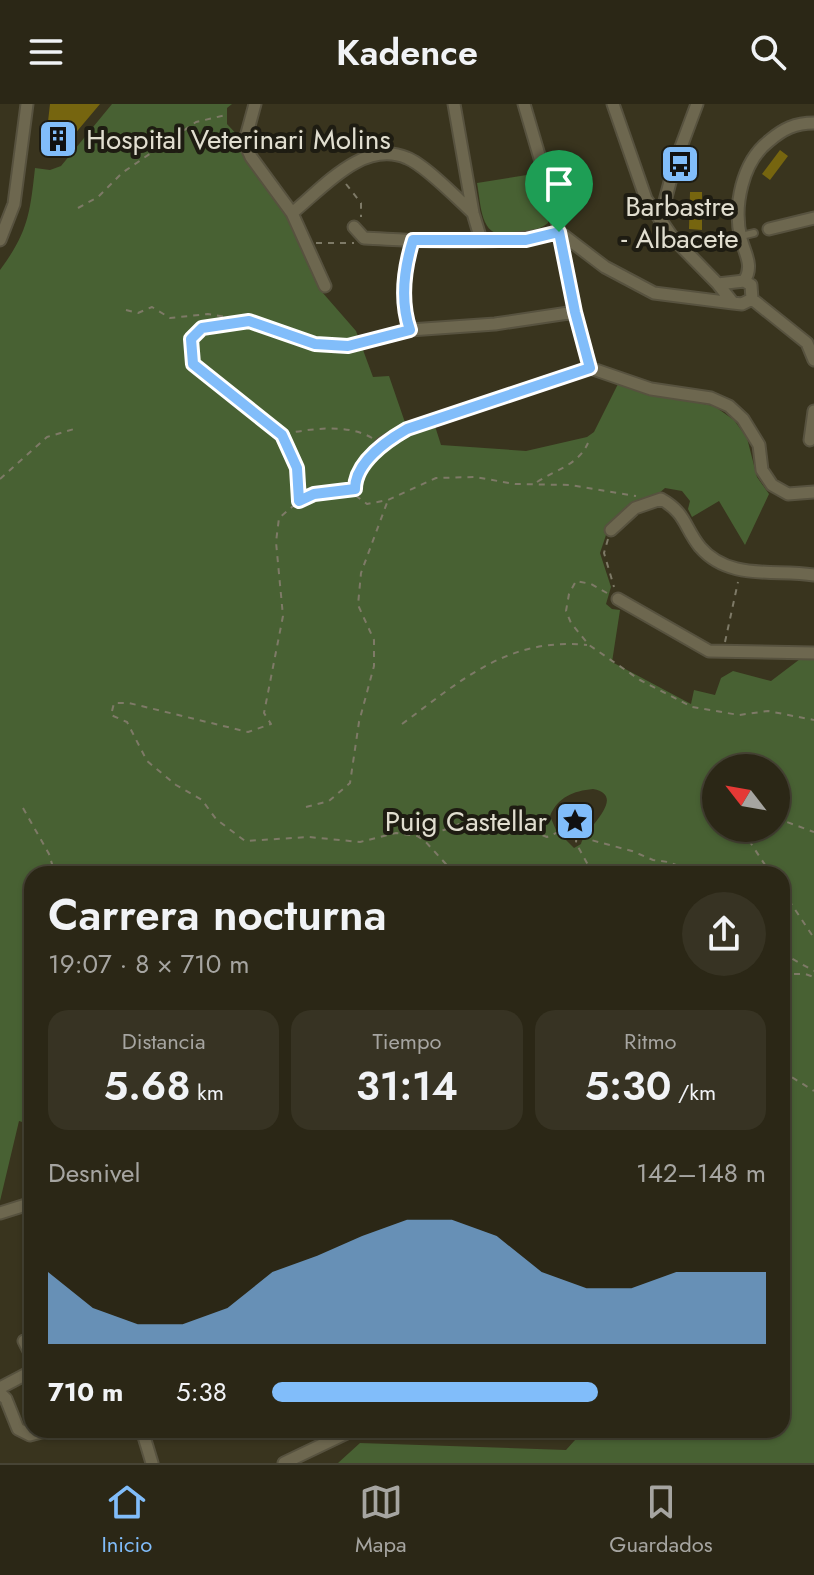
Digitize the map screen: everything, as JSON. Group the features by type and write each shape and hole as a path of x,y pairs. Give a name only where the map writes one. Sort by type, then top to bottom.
{"street":[{"path":"0,240 14,204 27,104"},
{"path":"454,104 473,213 481,240"},
{"path":"524,104 559,232 590,368"},
{"path":"660,220 675,163 697,104"},
{"path":"257,105 246,146 292,213 325,286"},
{"path":"617,105 646,199 673,238 733,303"},
{"path":"718,284 740,281 748,275 749,261 741,236 740,191 753,157 765,143 795,124 814,123"},
{"path":"292,213 352,164 369,156 390,153 410,158 473,213"},
{"path":"769,229 814,218"},
{"path":"354,227 364,238 413,240 526,240 559,232"},
{"path":"559,232 605,267 654,293 742,304 752,299"},
{"path":"410,330 406,317 405,266 413,240"},
{"path":"691,300 710,292 712,284 703,270"},
{"path":"703,270 751,285 752,299 807,343 814,360"},
{"path":"348,346 410,330 495,324 575,312"},
{"path":"381,444 407,429 590,368 651,389 711,398 729,406 743,419 759,445 762,470 772,485 788,494 814,492"},
{"path":"810,440 814,411"},
{"path":"611,530 635,508 661,499 676,507 700,547 722,567 740,571 814,575"},
{"path":"618,599 709,651 814,653"},
{"path":"0,1213 24,1206"},
{"path":"24,1376 0,1391 18,1429 24,1432"},
{"path":"144,1438 152,1463"},
{"path":"284,1463 336,1438"}],"lane":[{"path":"741,236 754,233"}],"path":[{"path":"78,208 98,197 122,173 196,122 226,115"},
{"path":"343,180 361,203"},
{"path":"319,243 350,244"},
{"path":"126,310 138,313 152,307 170,318 208,314 249,321 315,344 348,346"},
{"path":"249,321 202,328 191,339 193,364 282,435 297,468 299,501"},
{"path":"0,479 47,437 74,429"},
{"path":"282,435 316,429 345,431 366,435 381,444 355,479 355,495 367,504 388,500 436,478 475,477 515,484 570,485 635,496"},
{"path":"535,484 583,455 588,443"},
{"path":"355,489 314,494 299,501 279,518 276,542 283,616 264,713 271,724 248,732 129,703 114,703 111,715 127,722 147,761 176,785 202,800 216,819 245,841 309,837 360,842 396,833 417,836 469,820 481,825 518,820 532,831 547,837 563,830 577,836"},
{"path":"306,807 329,801 350,783 359,722 374,666 374,640 358,605 361,573 388,500"},
{"path":"611,530 604,553 618,599"},
{"path":"618,599 591,584 576,581 569,594 566,611 571,623 589,645 640,680 692,707 739,715 768,711 814,720"},
{"path":"724,645 738,581"},
{"path":"402,724 494,659 529,647 554,643 589,645"},
{"path":"23,808 53,866"},
{"path":"790,823 814,832"},
{"path":"589,866 576,843 577,827 591,840 677,866"},
{"path":"417,836 448,866"},
{"path":"750,842 766,866"},
{"path":"790,902 814,938"},
{"path":"790,958 814,971"},
{"path":"790,974 814,977"},
{"path":"790,1076 814,1091"}],"green space":[{"path":"112,104 232,104 227,108 227,124 241,139 288,213 322,292 356,331 373,377 389,376 409,434 435,426 441,445 526,451 587,437 594,432 618,384 646,393 714,406 734,420 747,438 757,477 769,494 745,545 719,501 692,517 688,509 690,501 682,491 665,488 657,495 628,506 608,529 600,553 611,587 606,604 620,610 612,662 691,704 694,690 715,695 721,678 733,671 771,681 804,656 814,657 814,1463 338,1463 360,1443 566,1450 577,1438 790,1438 790,866 24,866 24,1123 19,1121 0,1201 0,270 17,244 26,222 35,168 50,170 61,166","holes":["593,789 603,793 607,799 602,814 581,844 574,848 556,830 550,816 557,804 567,796"]},
{"path":"539,173 550,210 548,223 517,234 505,235 489,229 482,214 477,183"}],"building":[{"path":"50,104 100,104 57,155 45,148"},
{"path":"780,150 788,156 770,180 762,174"},
{"path":"690,192 702,192 702,230 689,229"}],"place":[{"name":"Hospital Veterinari Molins","path":"58,139"},
{"name":"Barbastre - Albacete","path":"680,164"},
{"name":"Puig Castellar","path":"575,821"}],"route":[{"path":"559,232 590,368 407,429 381,444 355,479 355,489 314,494 299,501 297,468 282,435 193,364 191,339 202,328 249,321 315,344 348,346 410,330 406,317 405,266 413,240 526,240 559,232"}]}
